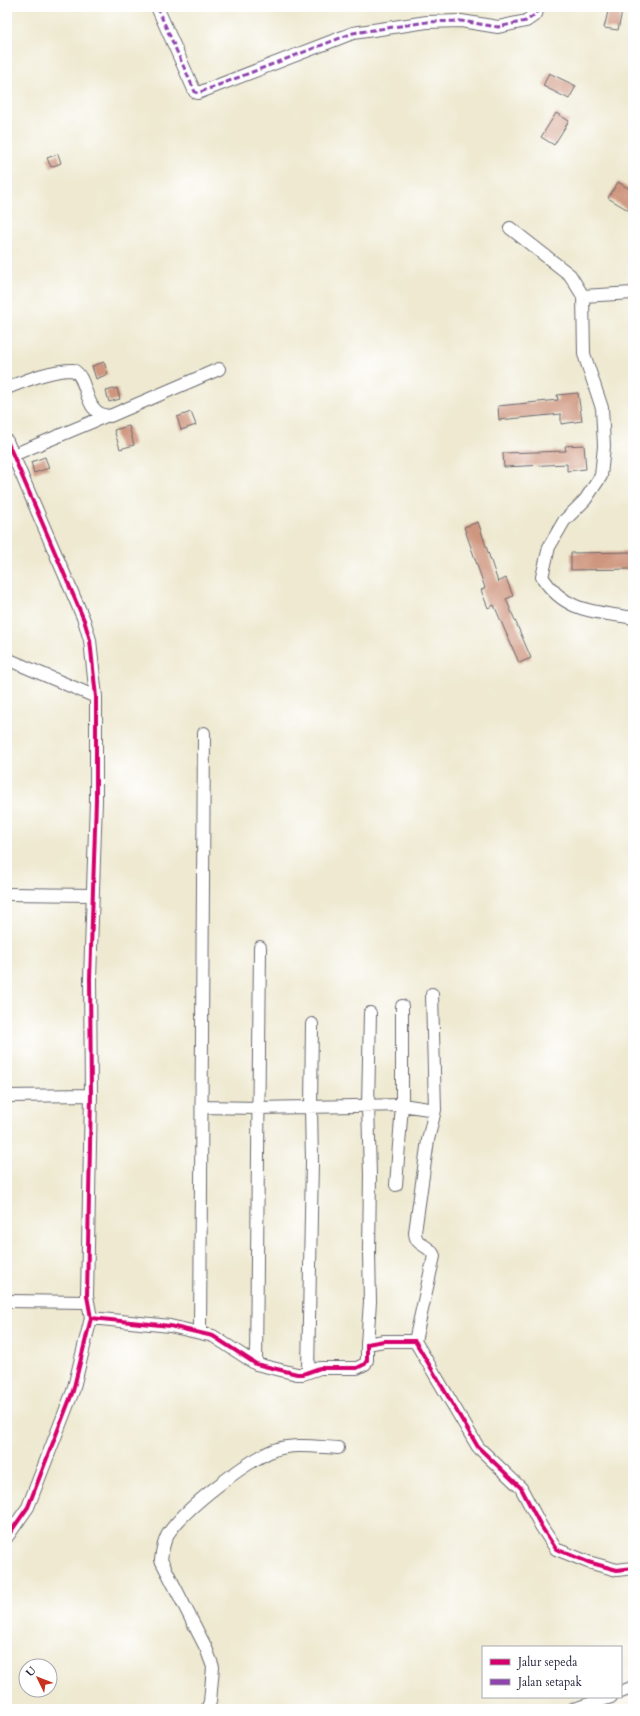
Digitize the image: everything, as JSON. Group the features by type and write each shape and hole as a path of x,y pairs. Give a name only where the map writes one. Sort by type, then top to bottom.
{"street":[{"path":"157,7 195,92 198,93 353,33 427,22 461,21 498,27 526,21 536,14 538,7"},
{"path":"510,228 570,275 583,296 584,354 602,408 604,446 601,476 585,500 564,521 549,547 542,577 554,594 568,603 586,610 633,618"},
{"path":"583,296 633,293"},
{"path":"13,454 106,416 110,416 219,368"},
{"path":"7,388 60,371 73,370 78,374 94,409 106,416"},
{"path":"7,441 84,620 90,640 96,697 96,800 90,979 91,1095 88,1302 90,1318 73,1391 53,1446 28,1507 7,1537"},
{"path":"7,659 96,697"},
{"path":"200,1333 204,734"},
{"path":"7,894 93,895"},
{"path":"256,1364 260,947"},
{"path":"432,994 435,1110 428,1140 414,1232 418,1243 428,1247 432,1251 433,1260 415,1341 478,1447 518,1483 528,1499 541,1526 556,1549 588,1562 617,1570 633,1568"},
{"path":"396,1185 402,1104 402,1006"},
{"path":"90,1318 170,1326 213,1336 256,1364 297,1374 320,1368 361,1367 367,1360 370,1302 368,1106 370,1013"},
{"path":"308,1372 312,1162 312,1024"},
{"path":"7,1096 91,1095"},
{"path":"202,1107 258,1108 402,1104 435,1110"},
{"path":"7,1301 88,1302"},
{"path":"367,1344 384,1341 415,1341"},
{"path":"208,1709 213,1667 206,1648 161,1560 162,1547 167,1536 176,1522 209,1493 248,1464 275,1450 296,1445 338,1448"},
{"path":"622,1692 633,1687"},
{"path":"574,1709 608,1698"}],"building":[{"path":"609,7 623,7 618,30 604,28"},
{"path":"549,73 576,86 569,99 543,86"},
{"path":"556,113 569,121 554,145 541,137"},
{"path":"58,154 61,163 51,167 47,158"},
{"path":"618,182 633,191 633,213 608,198"},
{"path":"104,362 108,374 96,379 92,366"},
{"path":"117,388 120,399 109,402 106,391"},
{"path":"578,393 582,421 561,424 561,414 499,420 498,406 558,400 557,395"},
{"path":"191,412 196,425 181,430 177,417"},
{"path":"129,426 134,445 120,449 114,430"},
{"path":"584,445 586,469 567,471 567,464 504,467 503,453 566,451 565,446"},
{"path":"45,457 49,468 34,473 31,462"},
{"path":"478,522 498,582 506,578 513,596 506,599 531,658 519,663 494,605 488,608 481,590 485,588 464,527"},
{"path":"633,552 633,569 571,570 571,553"}],"marked path":[{"path":"157,7 195,92 198,93 353,33 427,22 461,21 498,27 526,21 536,14 538,7"}],"cycle path":[{"path":"7,441 84,620 90,640 96,697 96,800 90,979 91,1095 87,1296 91,1318 73,1391 28,1507 7,1537"},
{"path":"91,1318 170,1326 213,1336 256,1364 297,1374 303,1374 320,1368 357,1368 365,1364 367,1360 367,1344 384,1341 415,1341 478,1447 521,1488 541,1526 556,1549 588,1562 617,1570 633,1568"}]}
